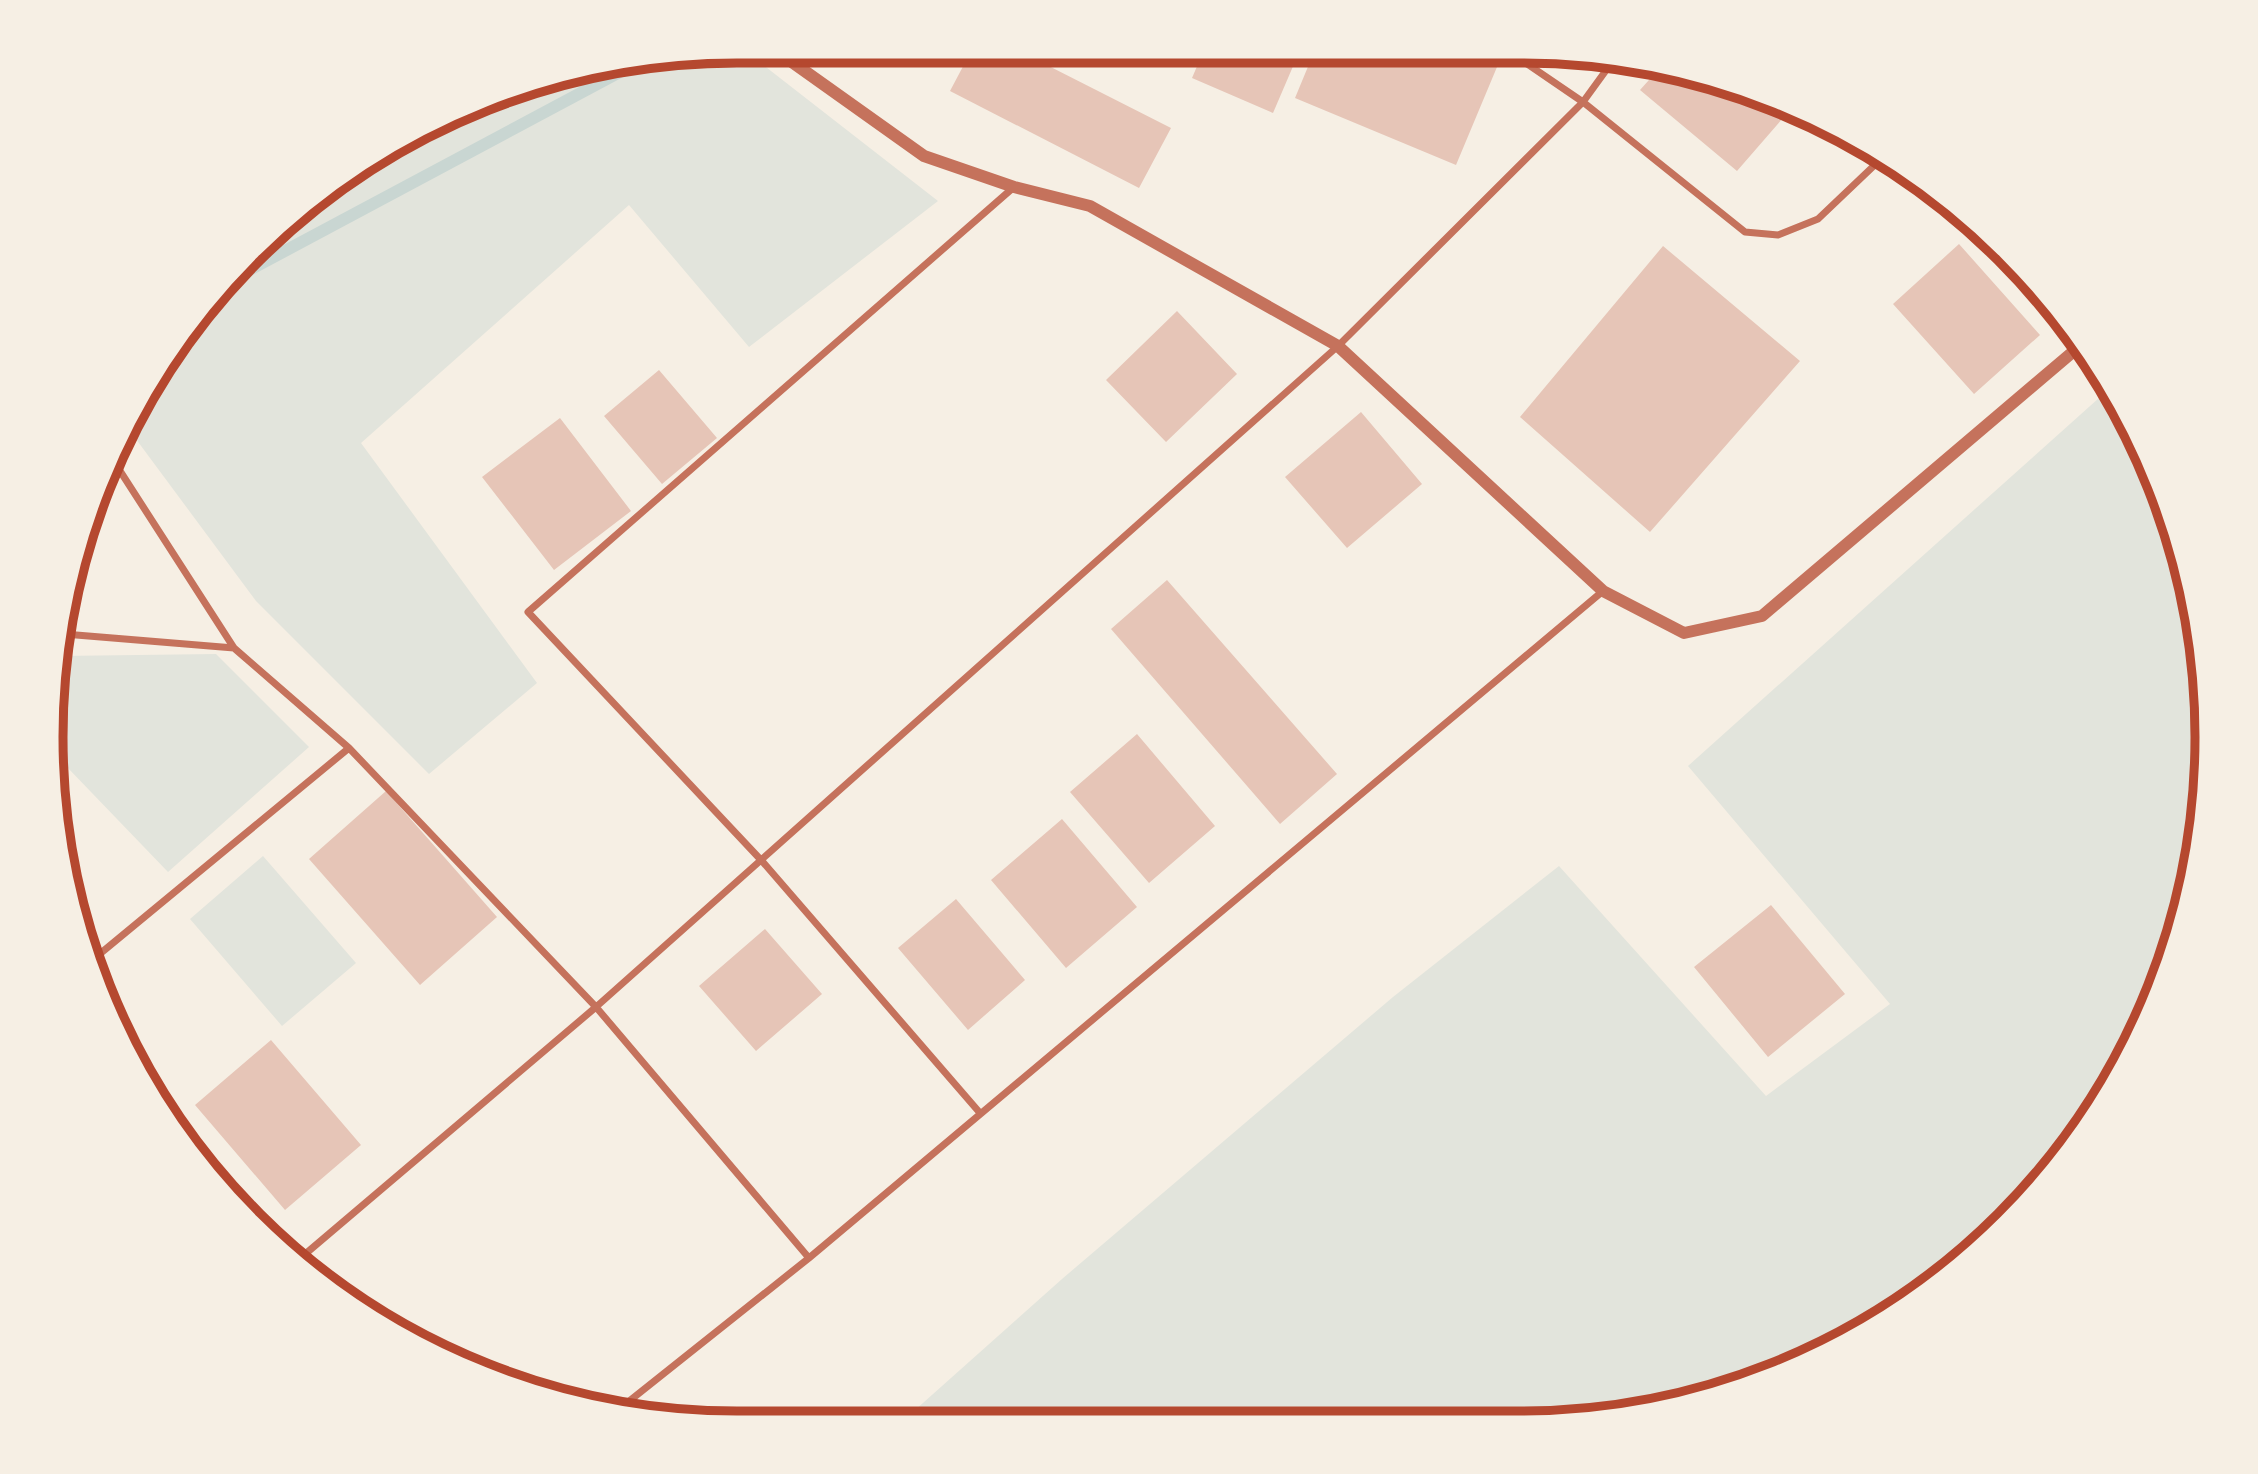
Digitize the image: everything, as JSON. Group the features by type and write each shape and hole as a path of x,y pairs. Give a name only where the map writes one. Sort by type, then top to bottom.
{"street":[{"path":"793,63 925,156 1014,187 1090,206 1338,346 1603,591 1684,633 1762,616 2073,352"},
{"path":"1526,63 1583,102 1745,232 1778,235 1818,219 1875,164"},
{"path":"305,1254 596,1007 1338,346 1583,102 1607,69"},
{"path":"980,1113 762,861 528,612 1014,187"},
{"path":"119,469 234,648 349,748 596,1007 808,1258"},
{"path":"627,1401 808,1258 1603,591"},
{"path":"71,635 234,648"},
{"path":"99,954 349,748"}],"shaded area":[{"path":"761,63 938,201 749,347 629,205 361,443 537,683 429,774 256,601 134,437 153,400 202,327 260,260 327,202 400,153 479,114 563,86 649,69 693,64"},
{"path":"2102,395 2144,479 2172,563 2182,606 2194,693 2194,781 2189,825 2172,911 2159,954 2144,995 2105,1074 2056,1147 2028,1181 1998,1214 1965,1244 1931,1272 1858,1321 1779,1360 1695,1388 1609,1405 1521,1411 914,1411 1062,1279 1393,997 1559,866 1766,1096 1890,1004 1688,766"},
{"path":"216,654 309,747 168,872 66,766 64,767 64,693 68,656"},
{"path":"263,856 356,963 282,1026 190,919"}],"building":[{"path":"965,63 1043,63 1171,128 1139,188 950,91"},
{"path":"1198,63 1294,63 1273,113 1192,78"},
{"path":"1310,63 1487,63 1497,67 1456,165 1295,98"},
{"path":"1652,76 1738,99 1784,116 1737,171 1640,90"},
{"path":"1959,244 2040,335 1974,394 1893,304"},
{"path":"1663,246 1800,361 1650,532 1520,417"},
{"path":"1177,311 1237,374 1166,442 1106,380"},
{"path":"659,370 717,438 662,484 604,416"},
{"path":"1361,412 1422,484 1347,548 1285,477"},
{"path":"560,418 631,511 554,570 482,477"},
{"path":"1167,580 1337,774 1280,824 1111,629"},
{"path":"1137,734 1215,826 1149,883 1070,792"},
{"path":"386,791 497,917 420,985 309,859"},
{"path":"1062,819 1137,907 1066,968 991,880"},
{"path":"956,899 1025,980 968,1030 898,948"},
{"path":"1771,905 1845,994 1768,1057 1694,967"},
{"path":"765,929 822,994 756,1051 699,986"},
{"path":"271,1040 361,1145 285,1210 195,1105"}],"waterway":[{"path":"252,268 615,74"}]}
